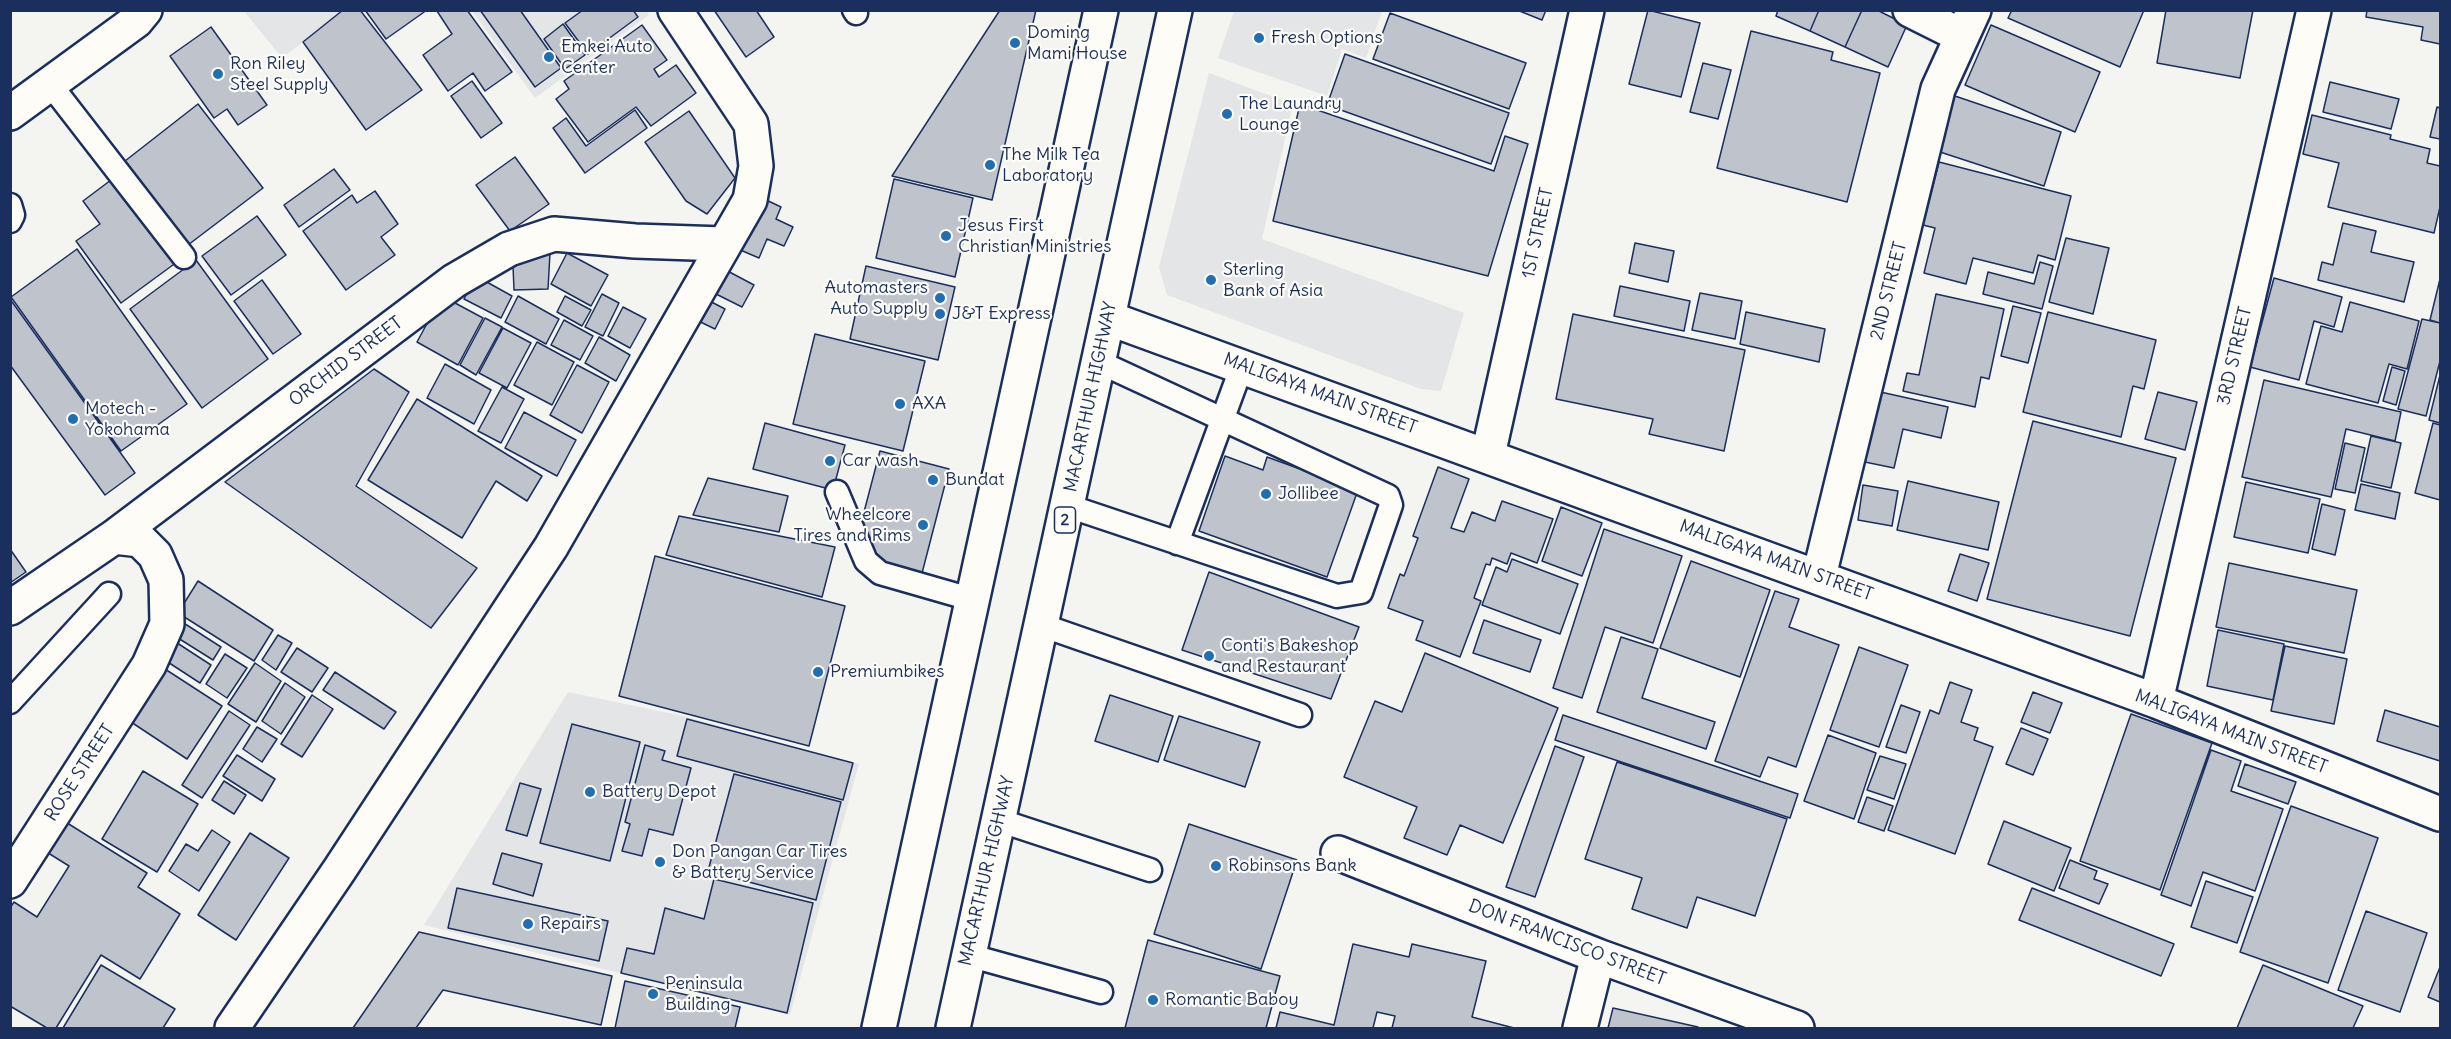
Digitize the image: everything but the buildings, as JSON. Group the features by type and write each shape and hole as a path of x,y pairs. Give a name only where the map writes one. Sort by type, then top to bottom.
{"main road":[{"path":"10,113 140,16 168,10"},
{"path":"232,1029 551,547 750,200 756,166 751,124 675,10"},
{"path":"879,1029 1101,10"},
{"name":"MACARTHUR HIGHWAY","path":"953,1029 1175,10"},
{"name":"1ST STREET","path":"1488,455 1587,10"},
{"path":"1910,10 1968,23"},
{"name":"3RD STREET","path":"2156,701 2314,10"},
{"name":"2ND STREET","path":"1819,576 1938,89 1968,23"},
{"name":"ORCHID STREET","path":"10,608 114,537 454,281 509,249 554,234 635,241 723,244"},
{"name":"MALIGAYA MAIN STREET","path":"1108,318 2156,701 2440,814"},
{"name":"ROSE STREET","path":"14,869 149,665 167,624 166,580 155,555 140,540 114,537"},
{"name":"DON FRANCISCO STREET","path":"1338,854 1598,956 1797,1029"},
{"path":"1580,1029 1598,956"}],"lane":[{"path":"50,84 184,257"},
{"path":"10,205 13,215 10,221"},
{"path":"1068,506 1337,596 1361,592 1391,506 1388,496 1099,362"},
{"path":"1178,543 1242,366"},
{"path":"837,492 866,561 880,573 974,600"},
{"path":"10,702 109,594"},
{"path":"1041,626 1300,715"},
{"path":"998,820 1150,870"},
{"path":"968,955 1101,992"}],"shaded area":[{"name":"Emkei Auto Center","path":"646,10 649,15 535,98 472,11"},
{"path":"1234,10 1382,11 1366,58 1342,49 1327,96 1218,58"},
{"path":"244,11 343,11 282,58"},
{"path":"1209,73 1293,104 1262,239 1464,313 1441,391 1421,389 1167,295 1159,267"},
{"path":"568,692 683,716 859,764 790,1015 424,925"}],"place":[{"name":"Fresh Options","path":"1259,38"},
{"name":"Doming Mami House","path":"1015,43"},
{"name":"Emkei Auto Center","path":"549,57"},
{"name":"Ron Riley Steel Supply","path":"218,74"},
{"name":"The Laundry Lounge","path":"1227,114"},
{"name":"The Milk Tea Laboratory","path":"990,165"},
{"name":"Jesus First Christian Ministries","path":"946,236"},
{"name":"Sterling Bank of Asia","path":"1211,280"},
{"name":"Automasters Auto Supply","path":"940,298"},
{"name":"J&T Express","path":"940,314"},
{"name":"AXA","path":"900,404"},
{"name":"Motech - Yokohama","path":"73,419"},
{"name":"Car wash","path":"830,461"},
{"name":"Bundat","path":"933,480"},
{"name":"Jollibee","path":"1266,494"},
{"name":"Wheelcore Tires and Rims","path":"923,525"},
{"name":"Conti's Bakeshop and Restaurant","path":"1209,656"},
{"name":"Premiumbikes","path":"818,672"},
{"name":"Battery Depot","path":"590,792"},
{"name":"Don Pangan Car Tires & Battery Service","path":"660,862"},
{"name":"Robinsons Bank","path":"1216,866"},
{"name":"Repairs","path":"528,924"},
{"name":"Peninsula Building","path":"653,994"},
{"name":"Romantic Baboy","path":"1153,1000"}]}
